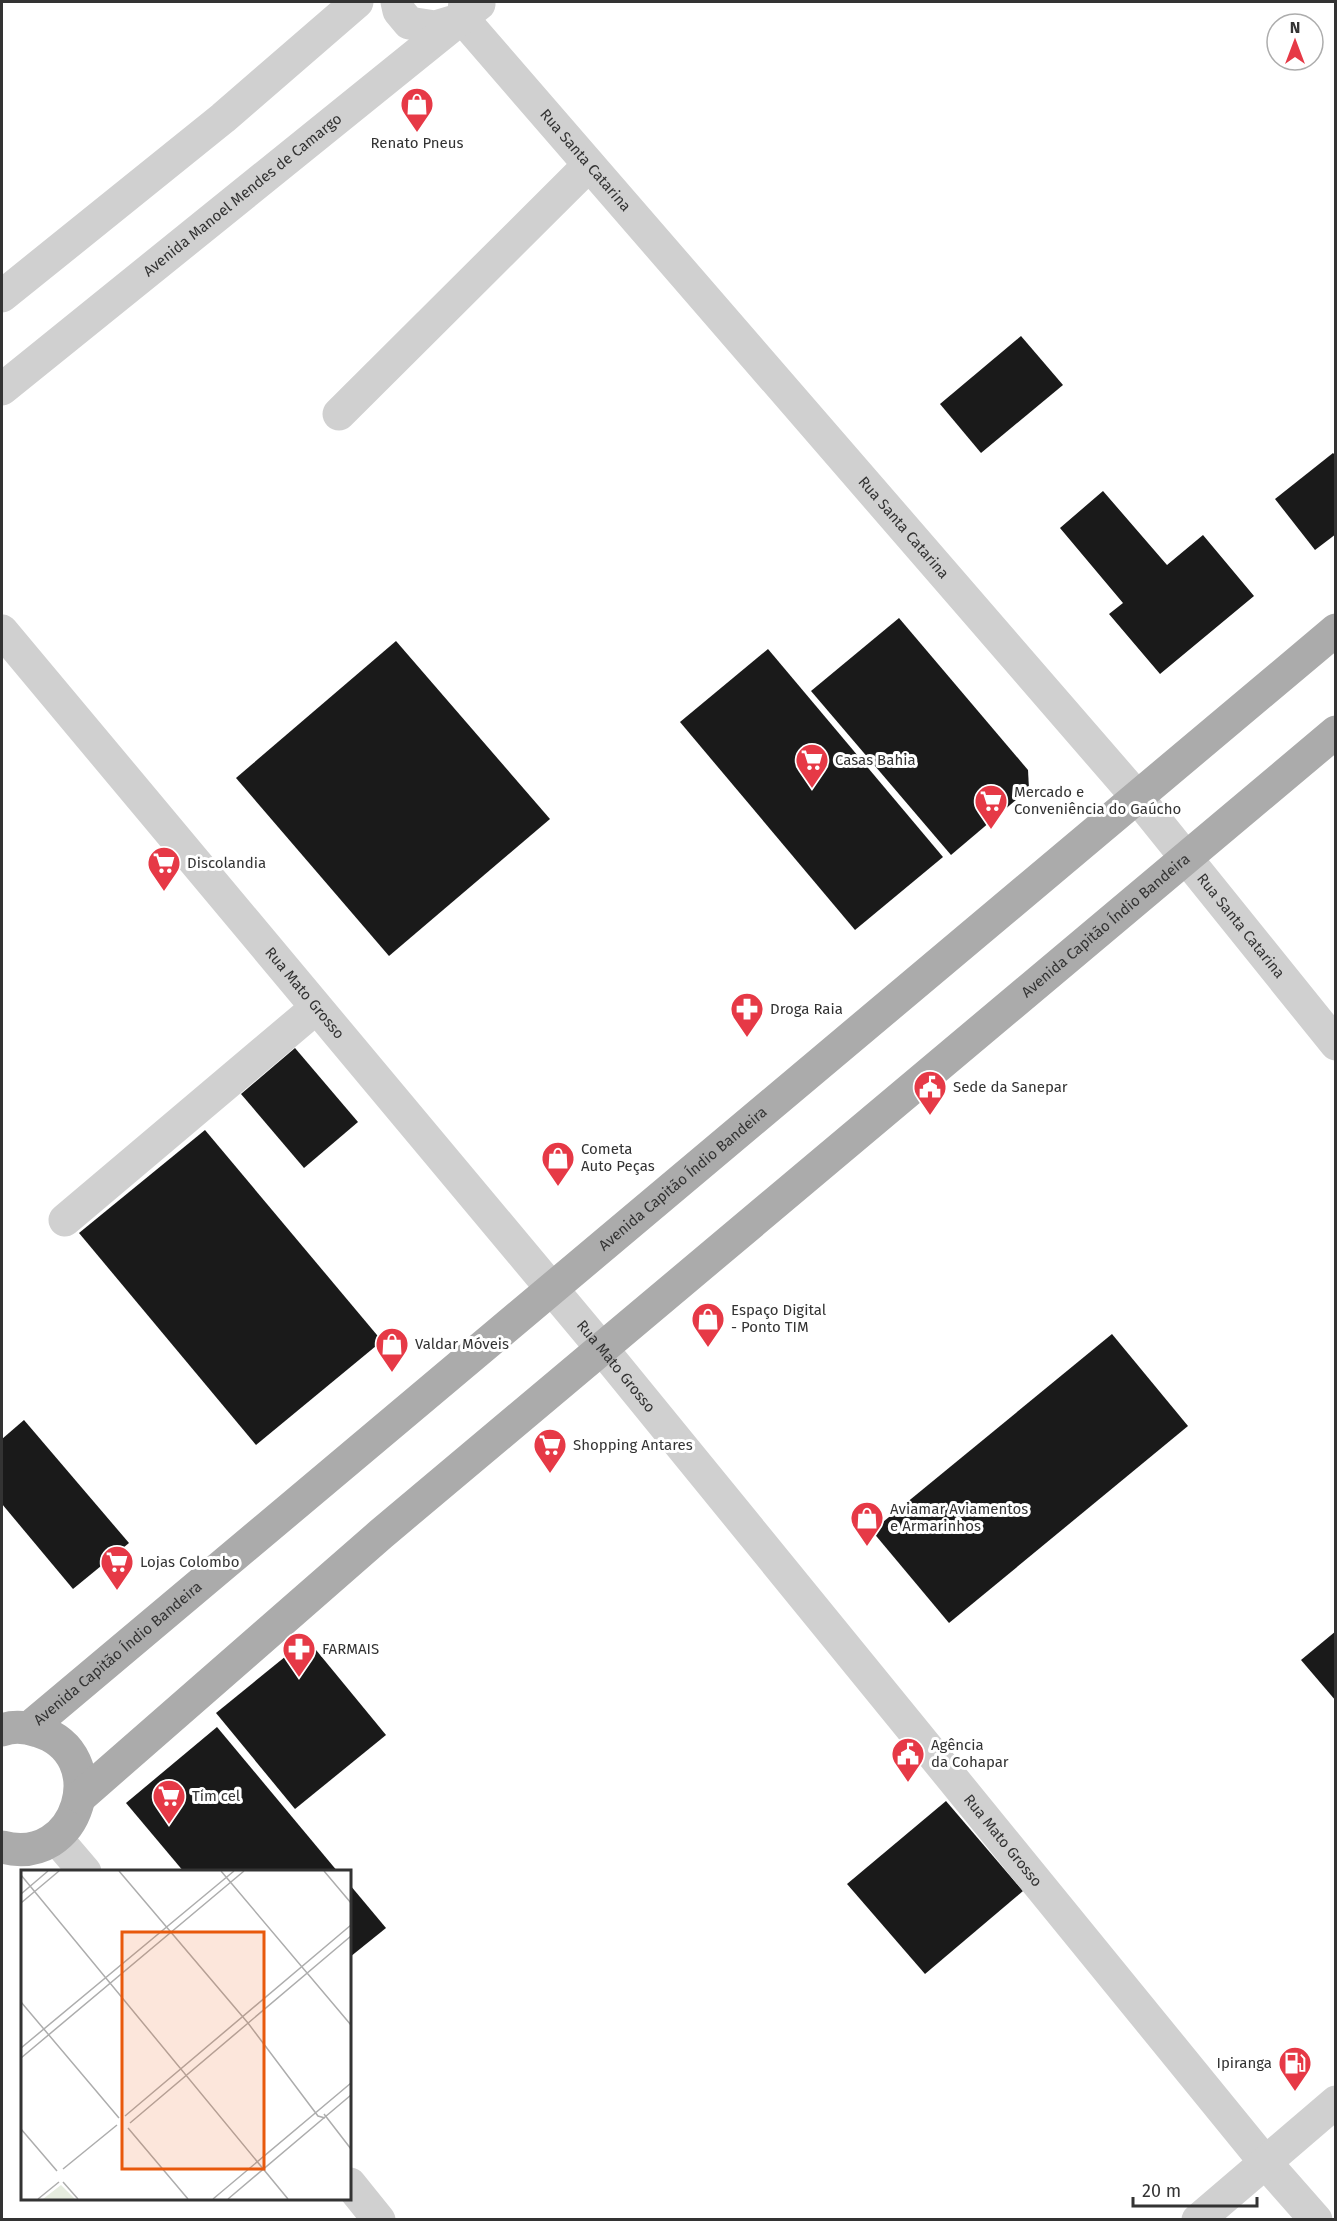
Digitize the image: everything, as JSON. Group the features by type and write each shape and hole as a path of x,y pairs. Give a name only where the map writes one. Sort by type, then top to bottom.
{"main road":[{"name":"Avenida Capitão Índio Bandeira","path":"15,1729 552,1289 1335,630"},
{"name":"Avenida Capitão Índio Bandeira","path":"80,1797 381,1534 603,1350 1335,732"},
{"path":"2,1847 14,1850 36,1848 56,1838 72,1820 80,1797 80,1778 74,1760 62,1744 46,1733 15,1729"}],"street":[{"path":"2,296 223,118 357,2"},
{"path":"397,2 399,11 409,23 435,27 470,7"},
{"name":"Rua Santa Catarina","path":"470,7 589,165 1137,797 1335,1044"},
{"name":"Avenida Manoel Mendes de Camargo","path":"2,389 470,7"},
{"path":"339,414 589,165"},
{"name":"Rua Mato Grosso","path":"2,631 603,1350 1264,2162 1316,2220"},
{"path":"65,1220 316,1008"},
{"path":"56,1838 83,1870"},
{"path":"1198,2220 1335,2102"},
{"path":"351,2185 379,2220"}],"building":[{"path":"1021,336 1063,385 981,453 940,404"},
{"path":"1333,453 1336,456 1336,534 1315,550 1275,499"},
{"path":"1103,491 1167,565 1203,535 1254,596 1160,674 1109,614 1123,603 1060,528"},
{"path":"899,618 1028,770 1029,789 951,855 811,691"},
{"path":"396,641 550,819 389,956 236,778"},
{"name":"Casas Bahia","path":"768,649 943,857 855,930 680,722"},
{"path":"295,1048 358,1122 304,1168 241,1094"},
{"path":"205,1130 382,1341 256,1445 79,1233"},
{"path":"1112,1334 1188,1426 949,1623 872,1531"},
{"path":"24,1420 129,1543 73,1589 2,1504 2,1439"},
{"path":"1336,1631 1336,1701 1301,1660"},
{"path":"307,1639 386,1735 295,1809 216,1713"},
{"path":"217,1727 336,1870 182,1870 126,1803"},
{"path":"946,1801 1023,1891 925,1974 847,1884"},
{"path":"351,1886 386,1928 351,1956"}],"place":[{"name":"Renato Pneus","path":"417,133"},
{"name":"Casas Bahia","path":"812,789"},
{"name":"Mercado e Conveniência do Gaúcho","path":"991,830"},
{"name":"Discolandia","path":"164,892"},
{"name":"Droga Raia","path":"747,1038"},
{"name":"Sede da Sanepar","path":"930,1116"},
{"name":"Cometa Auto Peças","path":"558,1187"},
{"name":"Espaço Digital - Ponto TIM","path":"708,1348"},
{"name":"Valdar Móveis","path":"392,1373"},
{"name":"Shopping Antares","path":"550,1474"},
{"name":"Aviamar Aviamentos e Armarinhos","path":"867,1547"},
{"name":"Lojas Colombo","path":"117,1591"},
{"name":"FARMAIS","path":"299,1678"},
{"name":"Agência da Cohapar","path":"908,1783"},
{"name":"Tim cel","path":"169,1825"},
{"name":"Ipiranga","path":"1295,2092"}]}
